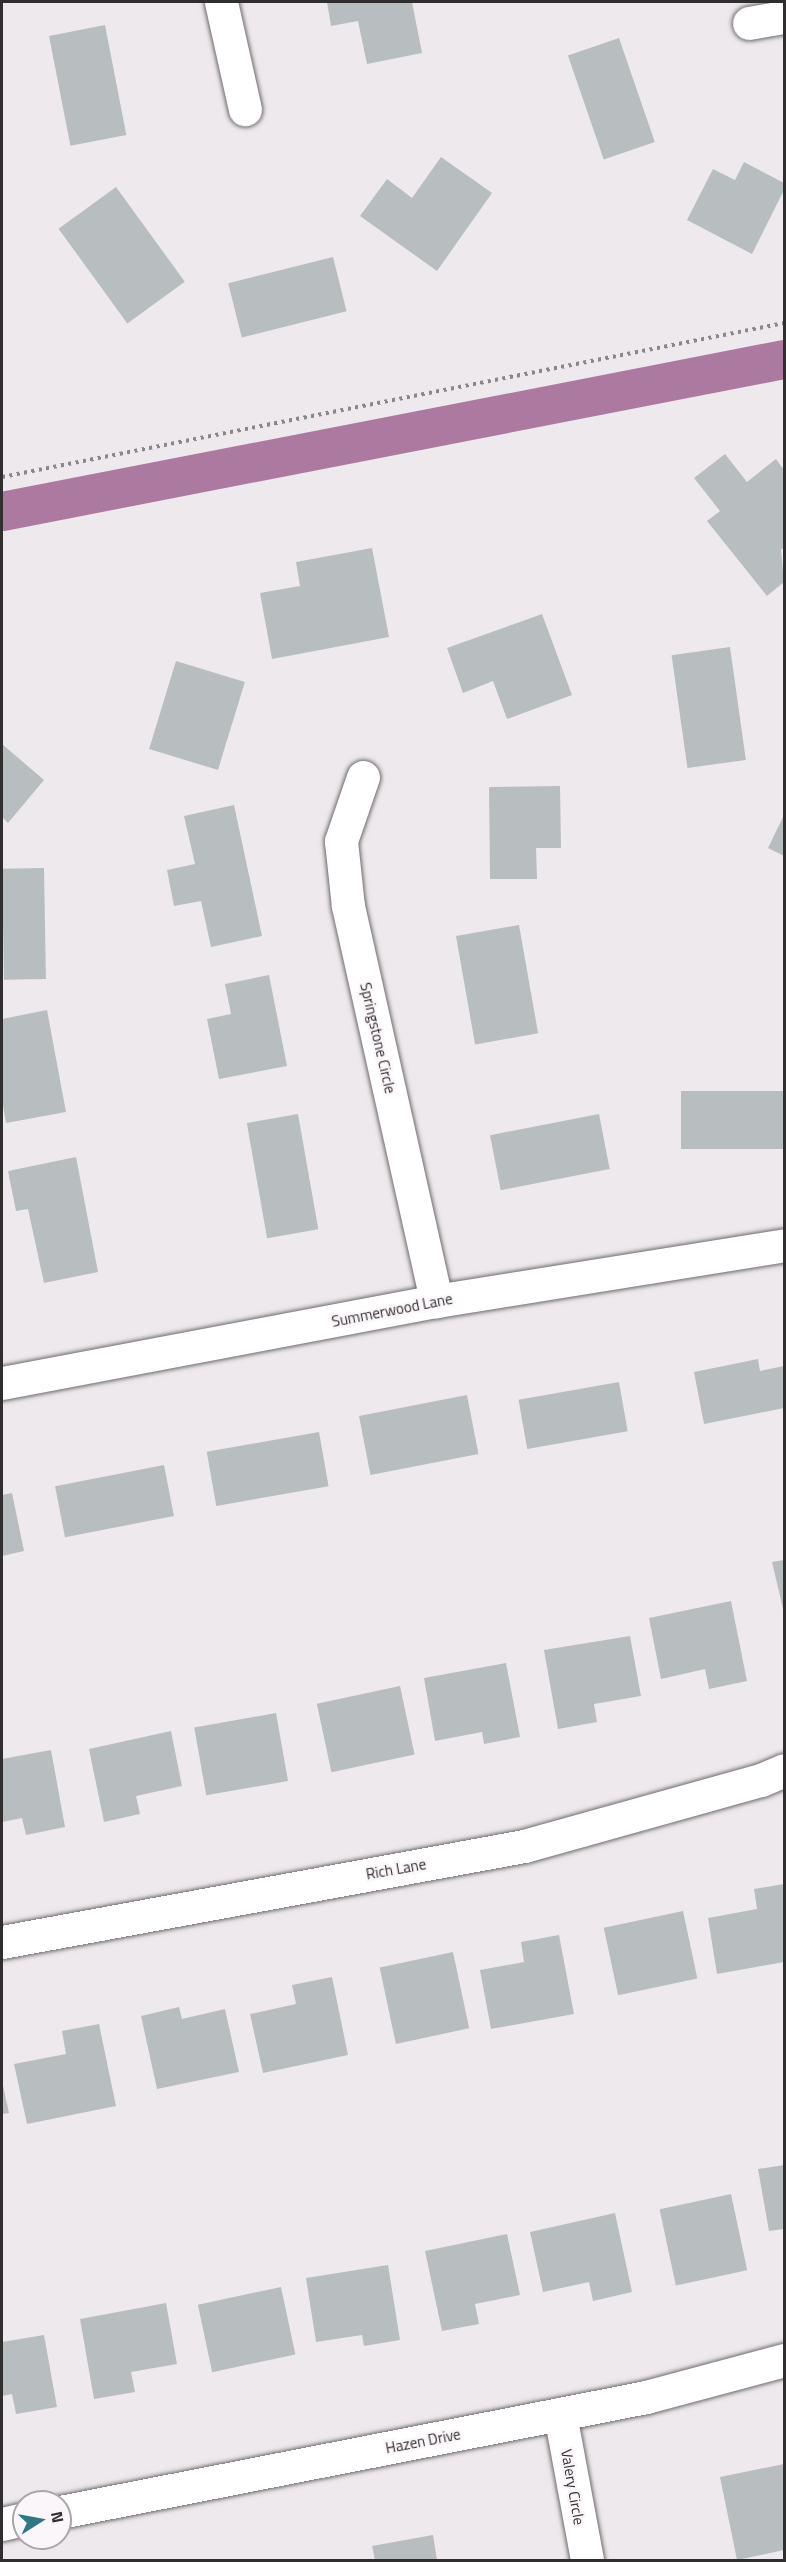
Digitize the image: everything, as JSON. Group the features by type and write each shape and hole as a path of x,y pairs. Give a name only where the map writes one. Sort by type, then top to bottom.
{"street":[{"path":"221,2 245,109"},
{"path":"749,23 784,17"},
{"name":"Springstone Circle","path":"363,777 341,841 348,906 436,1301"},
{"name":"Summerwood Lane","path":"2,1383 436,1301 784,1245"},
{"name":"Rich Lane","path":"2,1942 524,1846 761,1780 784,1770"},
{"name":"Hazen Drive","path":"72,2510 646,2397 784,2360"},
{"name":"Valery Circle","path":"560,2414 587,2560"}],"path":[{"path":"2,477 784,323"}],"building":[{"path":"327,2 412,2 422,53 367,64 358,21 331,26"},
{"path":"105,25 126,135 70,146 49,36"},
{"path":"619,38 655,142 604,160 568,56"},
{"path":"441,157 492,193 437,271 360,216 387,179 412,198"},
{"path":"744,162 784,183 784,190 752,254 687,220 713,169 735,180"},
{"path":"116,187 185,282 127,323 59,229"},
{"path":"333,257 347,311 242,337 228,283"},
{"path":"725,454 747,482 776,459 784,470 784,547 781,550 784,582 767,596 707,521 720,511 694,478"},
{"path":"372,548 389,637 272,659 260,593 300,586 296,562"},
{"path":"542,614 572,695 507,719 493,681 463,693 447,648"},
{"path":"730,647 746,760 687,768 672,655"},
{"path":"176,661 245,682 218,770 149,749"},
{"path":"2,744 44,780 8,823 2,817"},
{"path":"560,786 561,848 536,848 537,879 490,879 489,787"},
{"path":"234,805 262,936 211,947 201,901 174,906 167,870 195,864 184,816"},
{"path":"784,815 784,856 768,848"},
{"path":"44,868 46,979 4,980 2,869"},
{"path":"519,925 538,1033 475,1044 456,936"},
{"path":"269,975 287,1066 219,1079 207,1019 231,1014 225,984"},
{"path":"47,1010 66,1112 6,1123 2,1099 2,1019"},
{"path":"681,1091 784,1091 784,1149 681,1149"},
{"path":"298,1114 318,1229 267,1238 247,1123"},
{"path":"599,1114 610,1169 501,1190 490,1135"},
{"path":"76,1157 98,1272 44,1283 28,1209 16,1211 8,1171"},
{"path":"758,1359 760,1371 784,1366 784,1408 704,1424 694,1372"},
{"path":"619,1382 628,1431 527,1449 519,1400"},
{"path":"467,1395 478,1454 370,1475 359,1416"},
{"path":"319,1432 329,1486 216,1506 207,1452"},
{"path":"164,1465 174,1516 65,1537 55,1486"},
{"path":"12,1493 24,1551 2,1556 2,1495"},
{"path":"784,1560 784,1613 772,1562"},
{"path":"731,1601 747,1681 709,1689 705,1669 661,1679 649,1618"},
{"path":"630,1636 641,1696 594,1704 597,1722 558,1729 544,1650"},
{"path":"506,1663 520,1737 484,1744 482,1732 435,1741 424,1678"},
{"path":"400,1686 415,1754 331,1772 317,1704"},
{"path":"276,1713 288,1781 206,1795 194,1727"},
{"path":"171,1731 182,1786 136,1796 140,1814 104,1822 89,1749"},
{"path":"51,1750 65,1827 26,1835 22,1818 2,1822 2,1759"},
{"path":"784,1884 784,1962 717,1974 708,1918 757,1909 754,1889"},
{"path":"683,1911 697,1978 618,1995 604,1928"},
{"path":"559,1935 574,2014 491,2029 480,1970 524,1962 521,1942"},
{"path":"453,1952 469,2028 396,2044 380,1968"},
{"path":"332,1977 348,2055 263,2073 250,2014 296,2004 292,1985"},
{"path":"179,2007 182,2019 225,2009 239,2072 157,2089 141,2016"},
{"path":"99,2024 116,2106 27,2124 14,2064 66,2054 62,2031"},
{"path":"2,2081 9,2113 2,2114"},
{"path":"784,2165 784,2229 769,2231 758,2169"},
{"path":"731,2194 747,2270 676,2285 660,2209"},
{"path":"615,2213 632,2292 593,2301 589,2282 543,2292 530,2232"},
{"path":"507,2234 520,2295 475,2304 479,2324 442,2331 425,2251"},
{"path":"388,2265 400,2340 364,2346 362,2335 316,2342 306,2278"},
{"path":"281,2287 295,2354 212,2372 198,2305"},
{"path":"166,2303 177,2364 131,2372 135,2392 94,2399 80,2319"},
{"path":"44,2335 57,2407 16,2414 12,2394 2,2396 2,2342"},
{"path":"784,2464 784,2550 737,2560 720,2477"},
{"path":"433,2535 437,2560 375,2560 372,2546"}],"waterway":[{"path":"2,511 784,359"}]}
